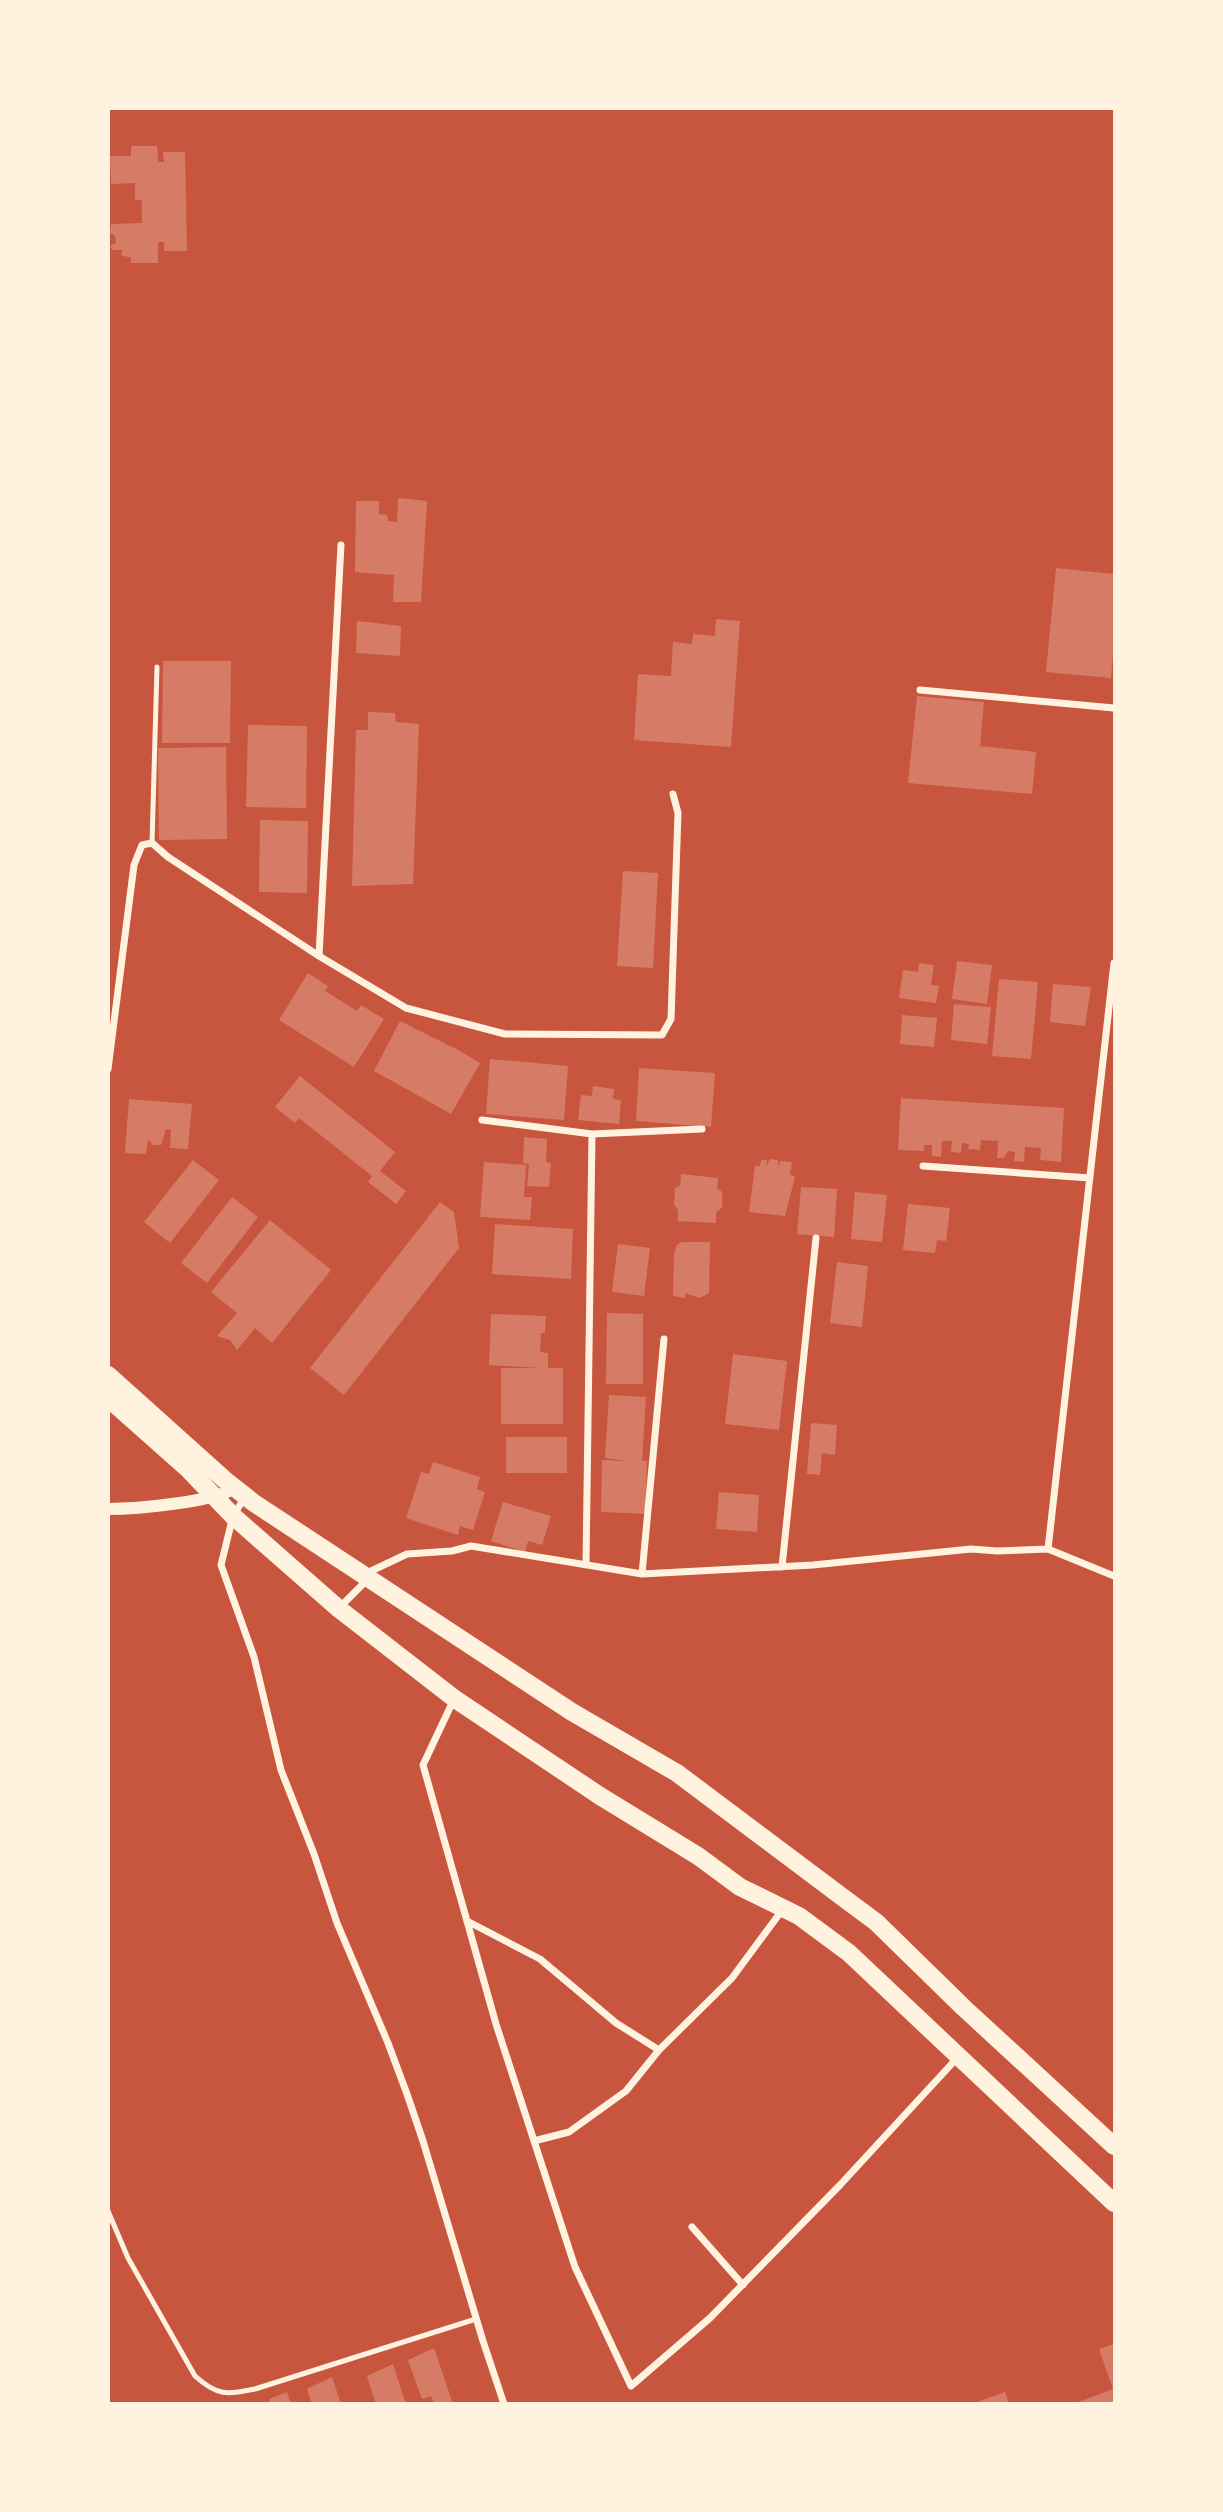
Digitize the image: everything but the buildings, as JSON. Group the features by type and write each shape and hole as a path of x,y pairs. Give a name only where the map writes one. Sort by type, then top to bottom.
{"main road":[{"path":"108,1375 240,1492 572,1712 677,1773 876,1922 964,2008 1115,2146"},
{"path":"108,1398 188,1469 233,1516 339,1609 455,1699 600,1796 698,1856 740,1887 799,1916 849,1952 1115,2203"}],"street":[{"path":"319,956 341,545"},
{"path":"920,690 1115,708"},
{"path":"108,1069 134,865 142,845 152,843 168,857 319,956 406,1008 505,1034 662,1035 671,1019 678,813 673,794"},
{"path":"1048,1549 1115,963"},
{"path":"482,1119 592,1133 702,1129"},
{"path":"586,1565 592,1133"},
{"path":"923,1166 1090,1178"},
{"path":"782,1567 816,1238"},
{"path":"642,1574 664,1339"},
{"path":"108,1509 135,1509 240,1492 222,1565 254,1657 281,1770 314,1854 337,1923 407,2094 504,2403"},
{"path":"339,1609 368,1578 369,1572 407,1554 452,1551 471,1546 642,1574 782,1567 971,1549 1048,1549 1115,1576"},
{"path":"455,1699 423,1765 496,2024 575,2267 631,2386 710,2318 743,2285 959,2056"},
{"path":"534,2141 569,2132 626,2091 659,2050 732,1978 784,1908"},
{"path":"467,1921 540,1959 616,2023 659,2050"},
{"path":"692,2227 743,2285"}],"lane":[{"path":"152,843 156,667"},
{"path":"108,2211 128,2258 195,2376 219,2393 233,2394 255,2389 476,2319"},
{"path":"108,2232 116,2229"}]}
